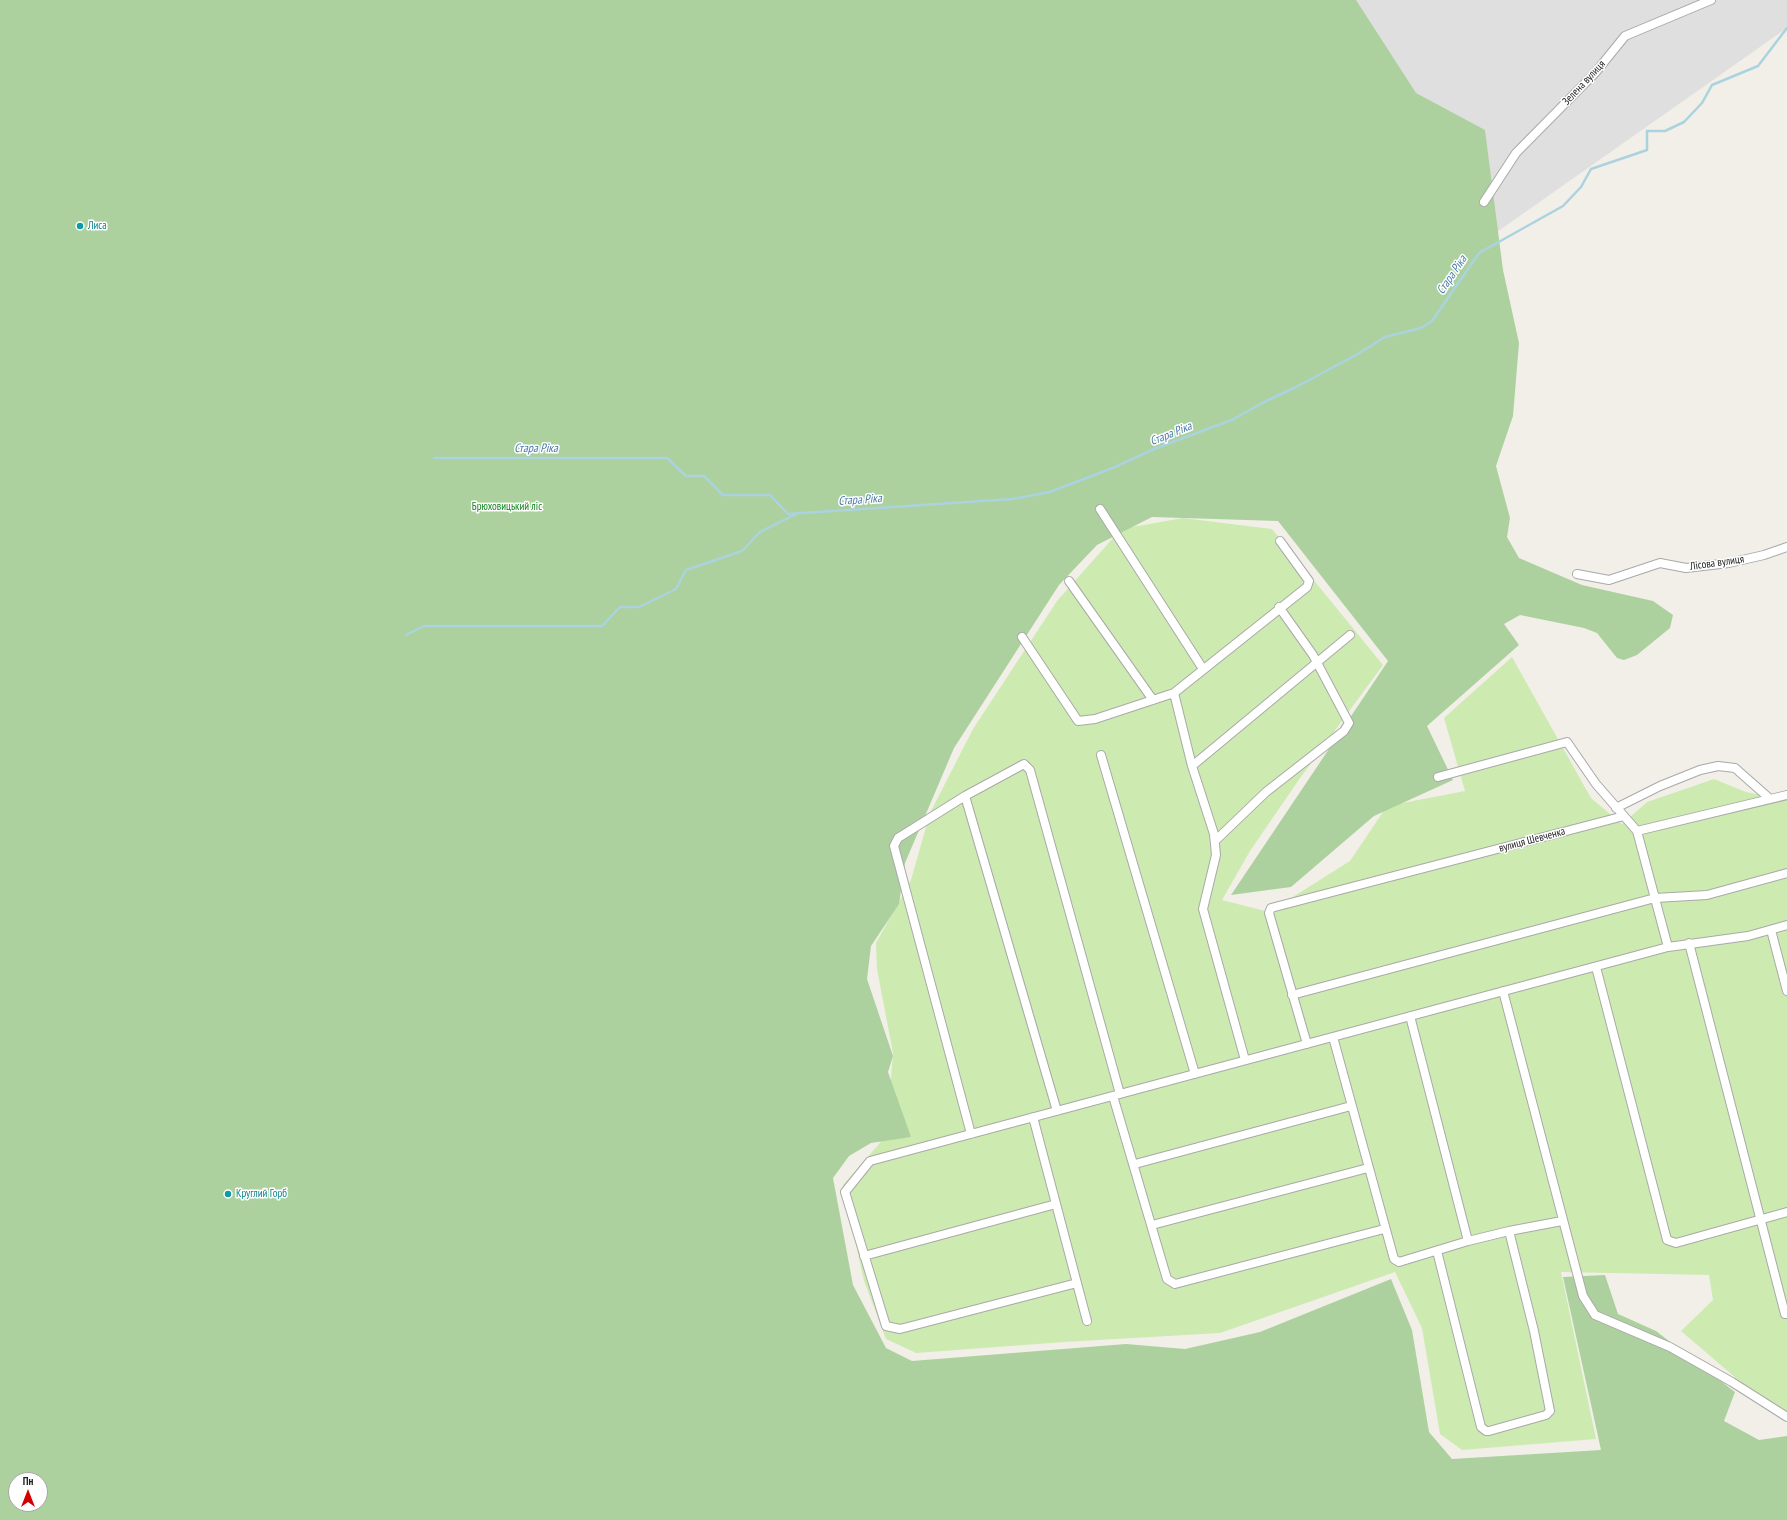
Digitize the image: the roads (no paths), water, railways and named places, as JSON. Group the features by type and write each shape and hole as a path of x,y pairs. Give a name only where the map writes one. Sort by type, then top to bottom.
{"street":[{"name":"Зелена вулиця","path":"1484,202 1516,153 1594,73 1625,36 1711,0"},
{"path":"1100,509 1203,669"},
{"path":"1022,637 1078,721 1095,719 1174,693 1307,587 1309,581 1280,541"},
{"name":"Лісова вулиця","path":"1577,574 1609,580 1660,563 1686,568 1729,563 1764,555 1787,547"},
{"path":"1069,581 1153,700"},
{"path":"1215,841 1266,792 1344,731 1349,723 1316,662 1280,607"},
{"path":"1192,766 1350,635"},
{"path":"1174,693 1192,766 1215,841 1216,855 1203,909 1245,1060"},
{"path":"1438,777 1567,742 1596,784 1637,831 1668,947"},
{"path":"1101,755 1195,1074"},
{"path":"971,1134 894,846 898,838 965,796 1024,764 1030,770 1167,1279 1175,1284 1384,1228"},
{"path":"1616,808 1660,786 1700,770 1718,766 1735,768 1769,798"},
{"path":"1637,831 1787,794"},
{"path":"965,796 1057,1111"},
{"name":"вулиця Шевченка","path":"1292,995 1269,913 1272,908 1624,816"},
{"path":"1307,1044 1292,995 1655,898 1707,895 1787,873"},
{"path":"1077,1283 900,1330 886,1326 845,1192 870,1161 1668,947 1748,936 1787,925"},
{"path":"1770,930 1787,991"},
{"path":"1689,943 1785,1314 1787,1314"},
{"path":"1596,967 1667,1240 1676,1242 1787,1212"},
{"path":"1503,991 1562,1221 1583,1296 1596,1315 1670,1347 1732,1382 1787,1417"},
{"path":"1410,1016 1468,1241"},
{"path":"1332,1037 1384,1228 1394,1259 1399,1262 1468,1241 1509,1231 1562,1221"},
{"path":"1135,1164 1351,1106"},
{"path":"1033,1117 1087,1321"},
{"path":"1152,1225 1368,1168"},
{"path":"864,1256 1056,1204"},
{"path":"1437,1251 1481,1426 1483,1429 1489,1431 1546,1415 1550,1411 1534,1331 1509,1231"}],"waterway":[{"name":"Стара Ріка","path":"434,458 667,458 686,476 704,476 723,495 770,495 788,514 1013,499 1050,492 1115,467 1154,449 1234,419 1356,355 1385,337 1421,328 1432,321 1479,253 1563,206 1581,187 1591,169 1647,150 1647,131 1665,131 1684,122 1702,103 1712,85 1758,66 1787,28"},
{"path":"406,635 424,626 602,626 620,607 639,607 676,589 686,570 742,551 760,532 796,514"}],"place":[{"name":"Лиса","path":"80,226"},
{"name":"Круглий Горб","path":"228,1194"}],"park label":[{"name":"Брюховицький ліс","path":"507,507"}]}
